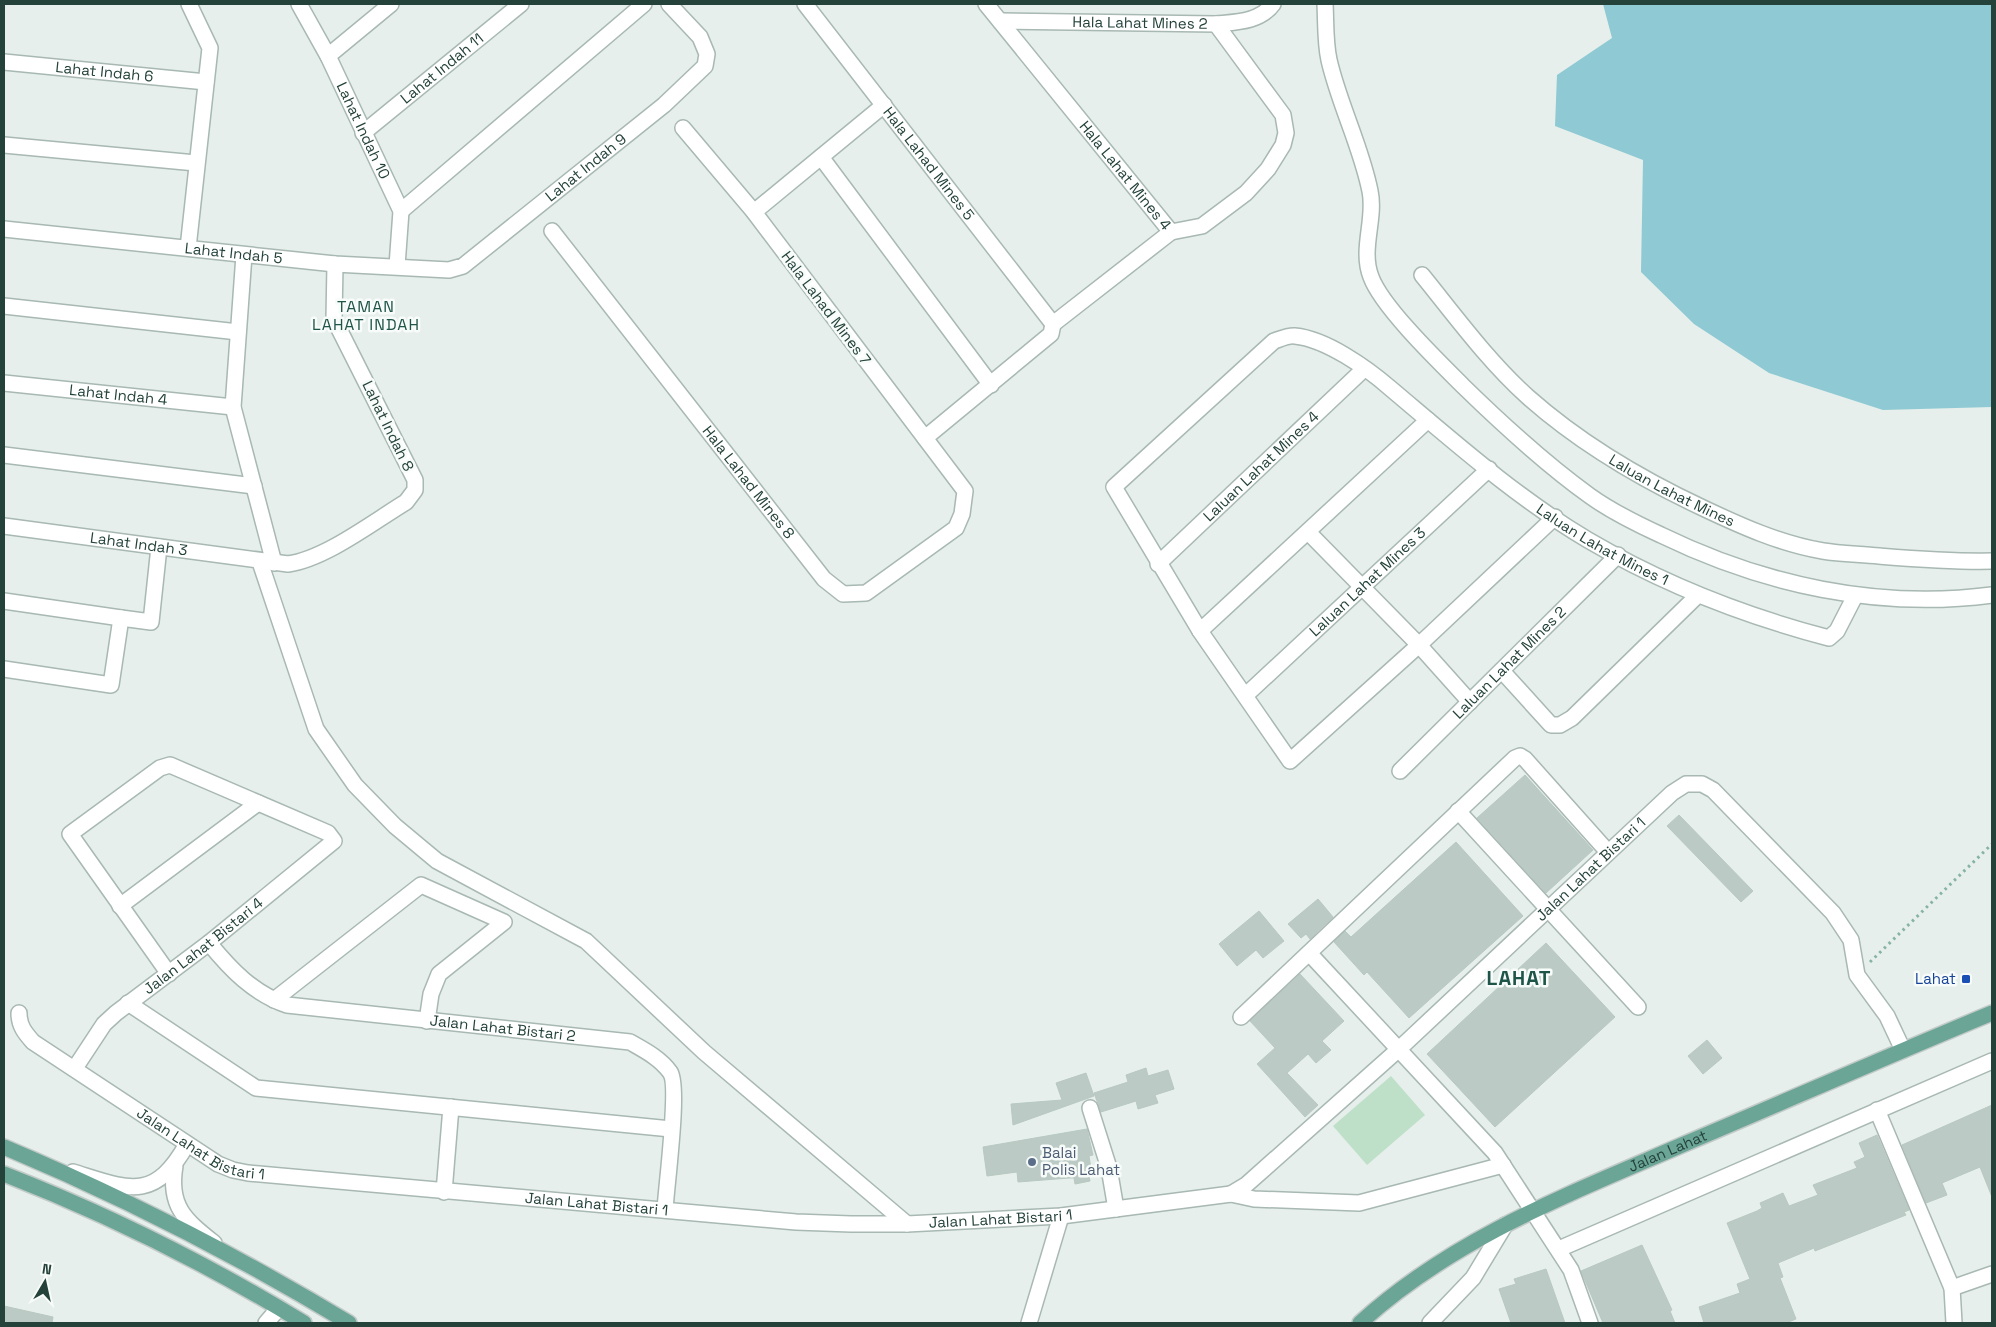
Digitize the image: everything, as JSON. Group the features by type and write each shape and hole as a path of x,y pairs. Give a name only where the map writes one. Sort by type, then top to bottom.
{"main road":[{"name":"Jalan Lahat","path":"1360,1323 1383,1302 1452,1253 1531,1211 1992,1013"},
{"path":"4,1147 37,1160 118,1198 225,1252 349,1323"},
{"path":"4,1174 108,1218 304,1323"}],"street":[{"path":"188,248 210,48 189,4"},
{"name":"Lahat Indah 10","path":"299,4 328,56 401,211"},
{"path":"328,56 392,4"},
{"name":"Lahat Indah 11","path":"363,133 521,4"},
{"path":"397,266 401,211 644,4"},
{"name":"Lahat Indah 9","path":"463,266 664,105 705,66 707,54 700,37 669,4"},
{"name":"Hala Lahad Mines 5","path":"805,4 1053,324"},
{"name":"Hala Lahat Mines 4","path":"925,438 1051,334 1053,324 1171,232 986,4"},
{"name":"Hala Lahat Mines 2","path":"1000,21 1216,24 1244,21 1264,14 1273,4"},
{"path":"1324,4 1329,59 1371,193 1367,243 1370,276 1381,296 1403,322 1450,373 1523,444 1592,498 1698,554 1791,584 1855,596 1921,599 1991,599"},
{"path":"1171,232 1202,226 1246,193 1268,168 1284,145 1286,133 1282,115 1216,24"},
{"name":"Lahat Indah 6","path":"4,62 206,82"},
{"path":"754,212 884,105"},
{"name":"Hala Lahad Mines 7","path":"683,128 754,212 965,491"},
{"path":"4,145 196,164"},
{"path":"821,157 991,385"},
{"name":"Lahat Indah 5","path":"4,229 335,264 449,270 463,266"},
{"name":"Hala Lahad Mines 8","path":"552,231 824,579 843,594 866,593 956,528 962,514 965,491"},
{"path":"244,255 233,407 254,486 267,562 316,729 356,785 395,826 437,861 586,941 704,1052 907,1224"},
{"name":"Lahat Indah 8","path":"267,562 304,562 319,555 406,502 415,490 415,480 334,318 335,264"},
{"name":"Laluan Lahat Mines","path":"1422,275 1475,340 1528,397 1624,469 1654,485 1739,525 1782,540 1823,551 1955,562 1992,561"},
{"path":"4,306 238,332"},
{"name":"Laluan Lahat Mines 1","path":"1158,564 1114,487 1274,341 1294,335 1321,343 1364,369 1489,469 1588,540 1698,595 1829,638 1837,631 1855,596"},
{"name":"Laluan Lahat Mines 4","path":"1158,564 1364,369"},
{"name":"Lahat Indah 4","path":"4,384 233,407"},
{"path":"1200,631 1428,420"},
{"path":"4,455 254,486"},
{"name":"Laluan Lahat Mines 3","path":"1246,696 1489,469"},
{"path":"1158,564 1200,631 1290,761 1419,645 1555,517"},
{"name":"Lahat Indah 3","path":"4,526 267,562"},
{"path":"1308,532 1419,645 1470,702"},
{"path":"4,601 151,622 160,548"},
{"name":"Laluan Lahat Mines 2","path":"1400,771 1618,555"},
{"path":"1502,672 1551,724 1560,725 1572,718 1698,595"},
{"path":"4,669 111,685 121,618"},
{"path":"1241,1017 1515,758 1520,756 1525,759 1608,852"},
{"path":"120,906 258,803 179,767 170,765 160,768 70,834 120,906 169,974"},
{"name":"Jalan Lahat Bistari 1","path":"1231,1194 1246,1185 1399,1050 1546,909 1672,793 1686,784 1702,784 1713,790 1833,913 1851,940 1857,975 1887,1016 1903,1050"},
{"name":"Jalan Lahat Bistari 4","path":"75,1068 104,1024 128,1003 169,974 330,847 334,841 328,834 258,803"},
{"path":"1458,811 1638,1007"},
{"path":"274,1000 422,885 504,922 439,974 431,994 427,1021"},
{"name":"Jalan Lahat Bistari 2","path":"209,943 232,971 274,1000 301,1008 630,1042 654,1056 671,1073 674,1100 665,1210"},
{"path":"1309,953 1495,1153 1571,1270 1590,1323"},
{"path":"128,1003 256,1088 671,1129"},
{"name":"Jalan Lahat Bistari 1","path":"19,1013 19,1022 23,1031 33,1042 75,1068 187,1144 233,1170 444,1192 796,1222 907,1224 1061,1216 1231,1194 1254,1199 1359,1203 1503,1165"},
{"path":"1559,1249 1992,1061"},
{"path":"444,1192 451,1107"},
{"path":"1090,1108 1109,1168 1116,1209"},
{"path":"1876,1110 1952,1288 1954,1323"},
{"path":"187,1144 175,1166 172,1184 181,1212 192,1225 225,1252"},
{"path":"37,1160 105,1182 138,1188 161,1178 175,1166"},
{"path":"1029,1323 1061,1216"},
{"path":"1430,1323 1473,1278 1505,1225"},
{"path":"1952,1288 1992,1274"},
{"path":"266,1323 279,1308"}],"path":[{"path":"1857,975 1992,844"}],"green space":[{"path":"1391,1076 1425,1115 1367,1165 1333,1126"}],"water":[{"path":"1603,4 1992,4 1992,407 1883,410 1769,373 1694,324 1641,272 1643,160 1555,126 1557,75 1612,38"}],"building":[{"path":"1525,775 1593,850 1546,893 1477,818"},
{"path":"1679,815 1753,891 1741,902 1667,826"},
{"path":"1456,842 1523,916 1409,1018 1367,972 1364,975 1334,942 1345,931 1351,937"},
{"path":"1318,899 1333,917 1310,939 1306,934 1301,938 1288,924"},
{"path":"1259,911 1284,941 1263,958 1256,950 1237,966 1219,944"},
{"path":"1546,943 1615,1017 1495,1127 1427,1054"},
{"path":"1300,974 1344,1021 1322,1041 1331,1050 1316,1063 1308,1054 1287,1073 1318,1105 1305,1117 1257,1064 1275,1048 1250,1021"},
{"path":"1707,1040 1722,1058 1703,1074 1688,1056"},
{"path":"1146,1068 1148,1076 1168,1070 1174,1089 1155,1095 1158,1103 1138,1109 1136,1101 1101,1112 1094,1093 1128,1082 1126,1075"},
{"path":"1086,1073 1094,1096 1013,1125 1011,1104 1062,1100 1056,1083"},
{"path":"1992,1105 1992,1197 1980,1167 1942,1183 1947,1195 1926,1203 1902,1145"},
{"path":"1087,1129 1093,1155 1089,1156 1092,1175 1089,1176 1090,1181 1075,1184 1074,1178 1069,1178 1018,1182 1017,1172 987,1176 983,1147"},
{"path":"1877,1135 1909,1210 1904,1212 1906,1215 1815,1251 1814,1248 1778,1263 1783,1277 1780,1278 1796,1319 1786,1323 1704,1323 1699,1307 1740,1293 1737,1284 1750,1279 1727,1223 1757,1211 1762,1208 1760,1203 1783,1193 1789,1206 1818,1195 1813,1185 1857,1168 1854,1162 1865,1157 1859,1143"},
{"path":"1642,1245 1672,1310 1670,1311 1675,1323 1603,1323 1581,1271"},
{"path":"1546,1269 1565,1323 1511,1323 1499,1289 1516,1284 1514,1279"},
{"path":"4,1306 53,1317 52,1323 4,1323"}],"place":[{"name":"Lahat","path":"1966,979"},
{"name":"Balai Polis Lahat","path":"1032,1162"}],"district":[{"name":"TAMAN LAHAT INDAH","path":"366,315"},
{"name":"LAHAT","path":"1519,978"}]}
